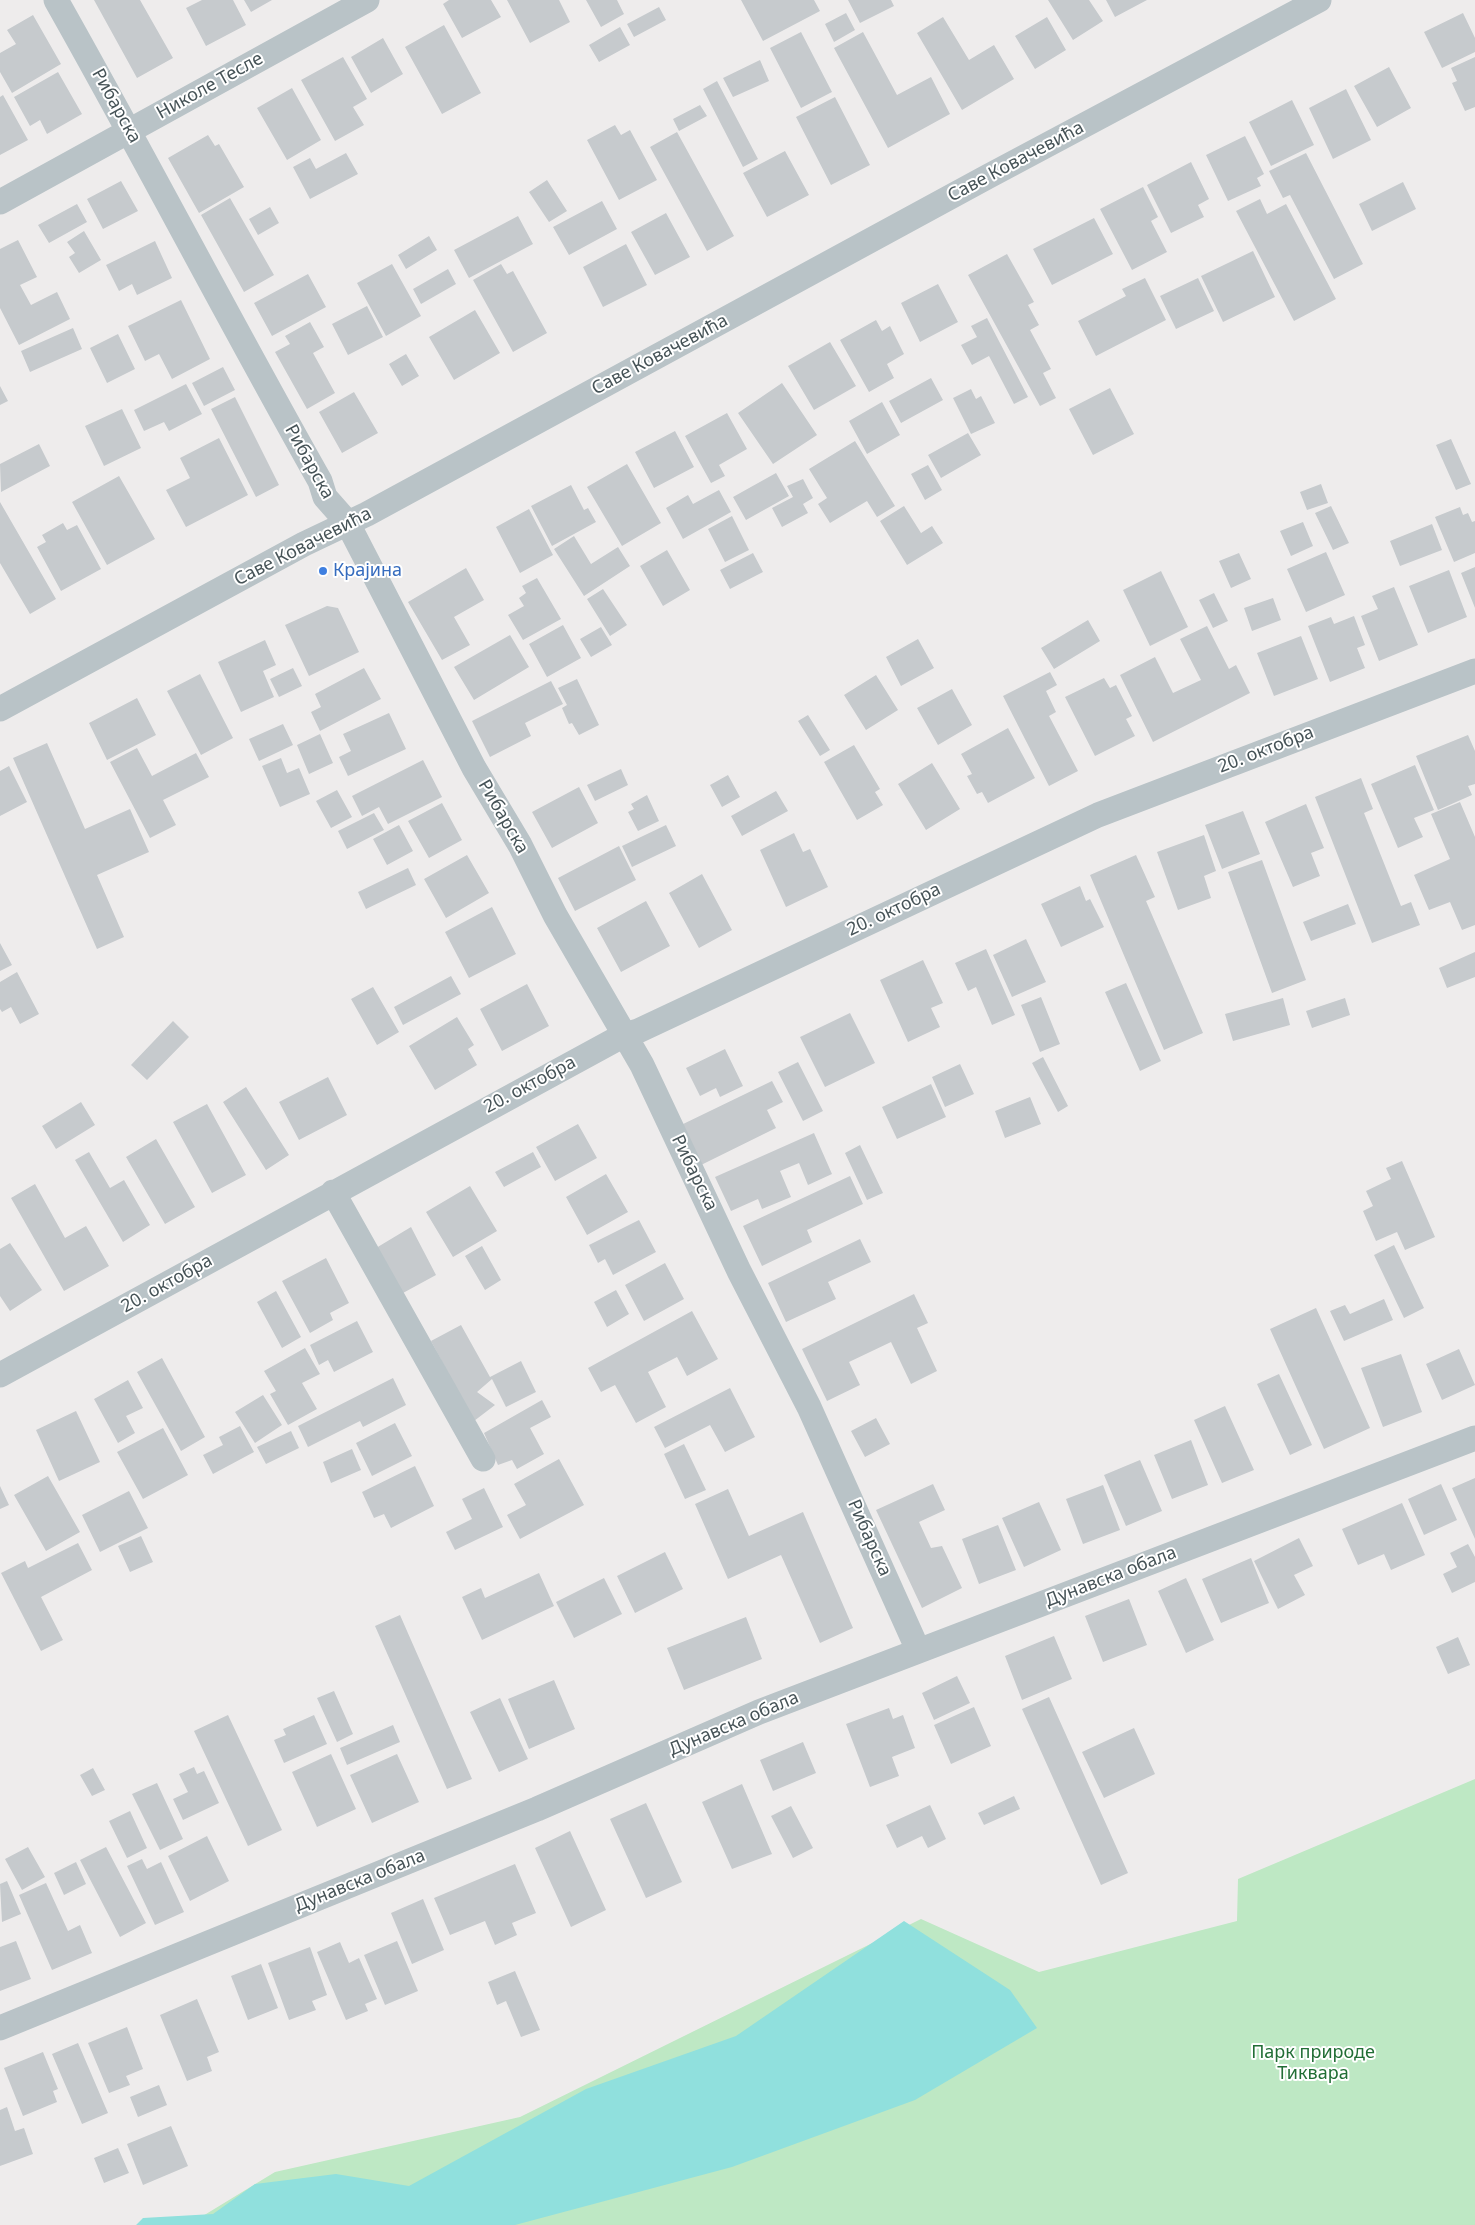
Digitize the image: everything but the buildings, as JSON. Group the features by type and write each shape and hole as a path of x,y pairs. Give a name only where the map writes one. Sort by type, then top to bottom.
{"street":[{"name":"Рибарска","path":"56,0 130,130 235,331 320,481 325,497 347,522 474,768 520,845 555,915 642,1065 739,1271 809,1408 918,1650"},
{"name":"Николе Тесле","path":"0,202 367,0"},
{"name":"Саве Ковачевића","path":"0,709 304,544 367,514 978,182 1319,0"},
{"name":"20. октобра","path":"0,1375 624,1035 638,1031 1098,814 1475,670"},
{"path":"333,1192 483,1459"},
{"name":"Дунавска обала","path":"0,2028 537,1809 759,1712 1475,1438"}],"green space":[{"name":"Парк природе Тиквара","path":"1475,1779 1475,2225 188,2225 275,2172 520,2117 921,1919 1039,1972 1237,1921 1238,1879"}],"water":[{"path":"904,1921 1010,1990 1037,2028 915,2100 732,2167 515,2225 136,2225 143,2218 213,2214 255,2184 336,2174 409,2186 586,2089 736,2036"}],"place":[{"name":"Крајина","path":"323,571"}]}
